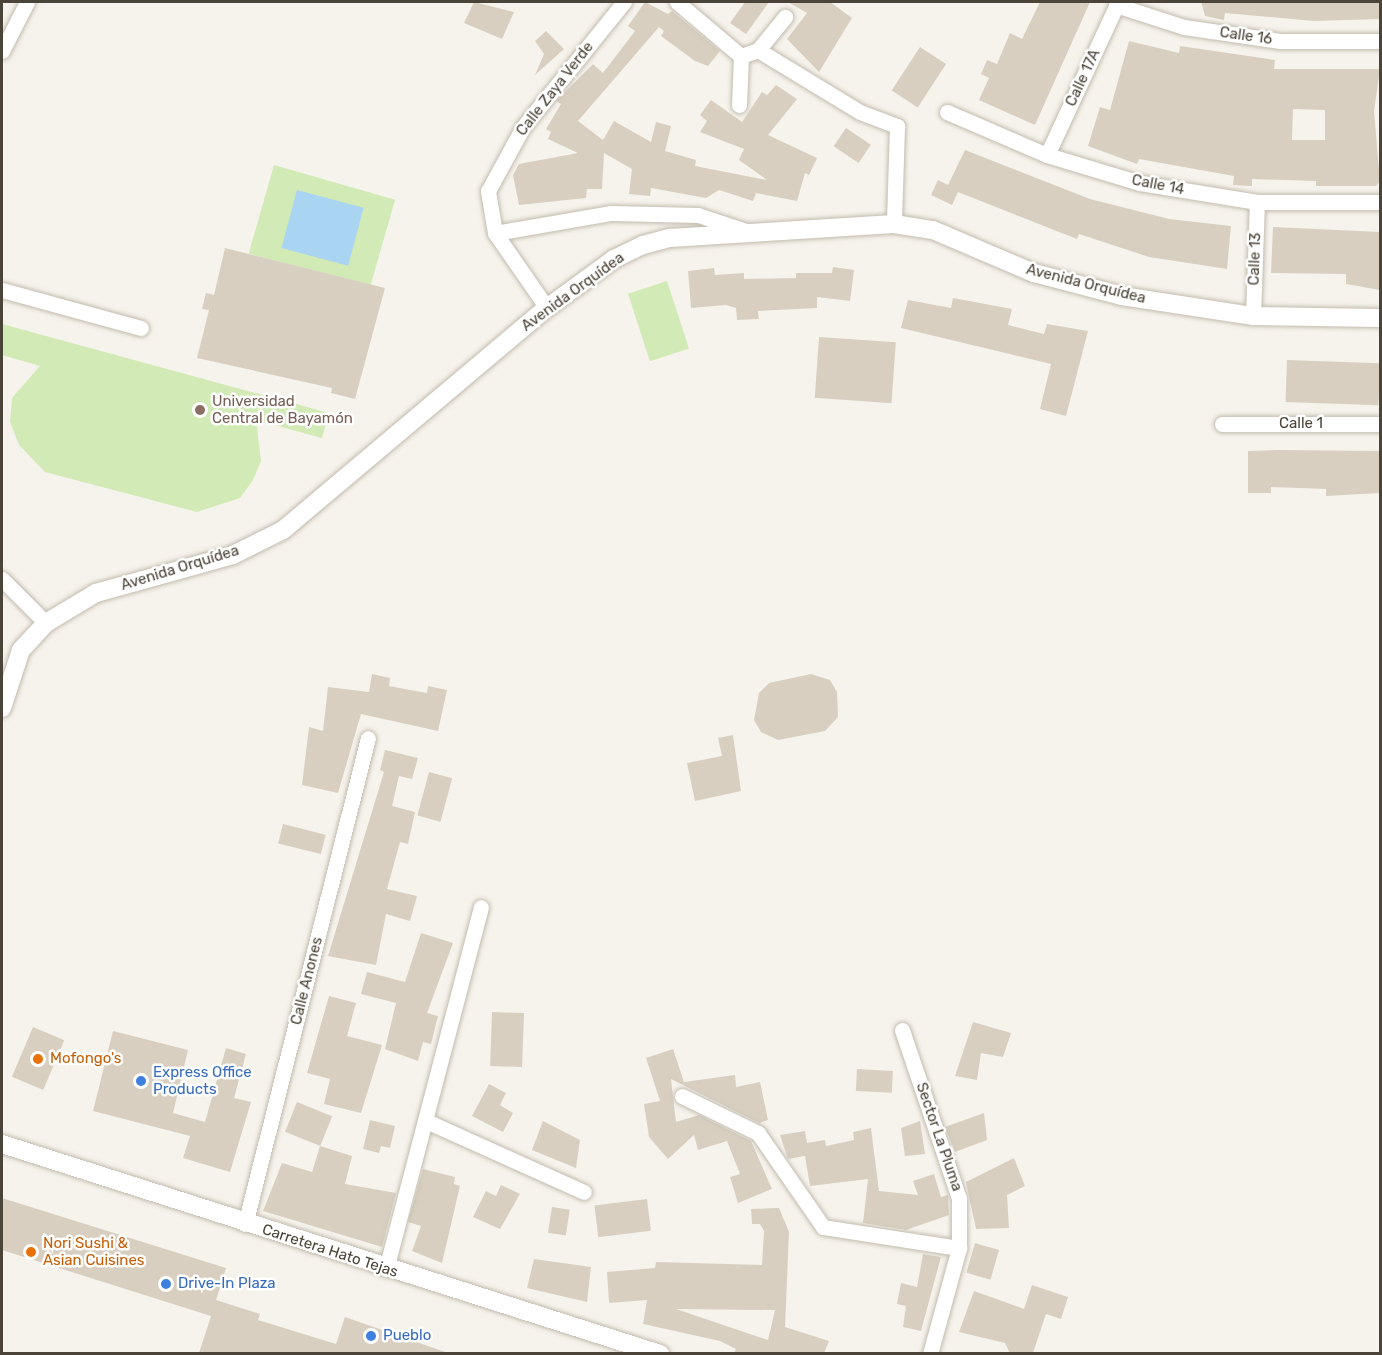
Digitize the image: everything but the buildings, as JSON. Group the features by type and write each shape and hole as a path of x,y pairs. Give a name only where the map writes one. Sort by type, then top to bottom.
{"street":[{"path":"2,51 27,2"},
{"name":"Calle Zaya Verde","path":"547,308 495,233 488,190 523,127 624,2"},
{"path":"677,2 741,56"},
{"name":"Calle 16","path":"1117,3 1216,32 1280,40 1380,41"},
{"name":"Calle 17A","path":"1047,155 1117,3"},
{"path":"741,56 758,50 785,17"},
{"path":"758,50 860,112 897,126 894,224"},
{"path":"739,105 741,56"},
{"name":"Calle 14","path":"947,112 1047,155 1140,183 1257,202 1380,202"},
{"name":"Calle 13","path":"1253,316 1257,202"},
{"path":"495,233 611,213 698,215 752,233"},
{"name":"Avenida Orquídea","path":"2,708 21,650 46,623 96,593 233,555 283,530 547,308 614,259 643,245 752,233 894,224 933,230 1034,273 1122,296 1253,316 1380,318"},
{"path":"2,290 141,328"},
{"name":"Calle 1","path":"1222,424 1380,424"},
{"path":"2,579 46,623"},
{"name":"Calle Anones","path":"246,1224 368,738"},
{"path":"386,1269 481,907"},
{"name":"Sector La Pluma","path":"902,1030 959,1198 959,1248 930,1353"},
{"path":"682,1096 758,1133 823,1227 959,1248"},
{"path":"426,1121 584,1192"},
{"name":"Carretera Hato Tejas","path":"2,1144 386,1269 660,1353"}],"green space":[{"path":"274,165 395,200 370,288 249,253"},
{"path":"667,281 689,349 650,361 628,294"},
{"path":"2,324 329,413 322,438 256,420 261,461 253,480 240,498 197,512 45,472 19,445 10,422 12,398 40,366 2,355"}],"water":[{"path":"297,190 364,208 348,266 281,248"}],"place":[{"name":"Universidad Central de Bayamón","path":"200,410"},
{"name":"Mofongo's","path":"38,1059"},
{"name":"Express Office Products","path":"141,1081"},
{"name":"Nori Sushi & Asian Cuisines","path":"31,1252"},
{"name":"Drive-In Plaza","path":"166,1284"},
{"name":"Pueblo","path":"371,1336"}]}
